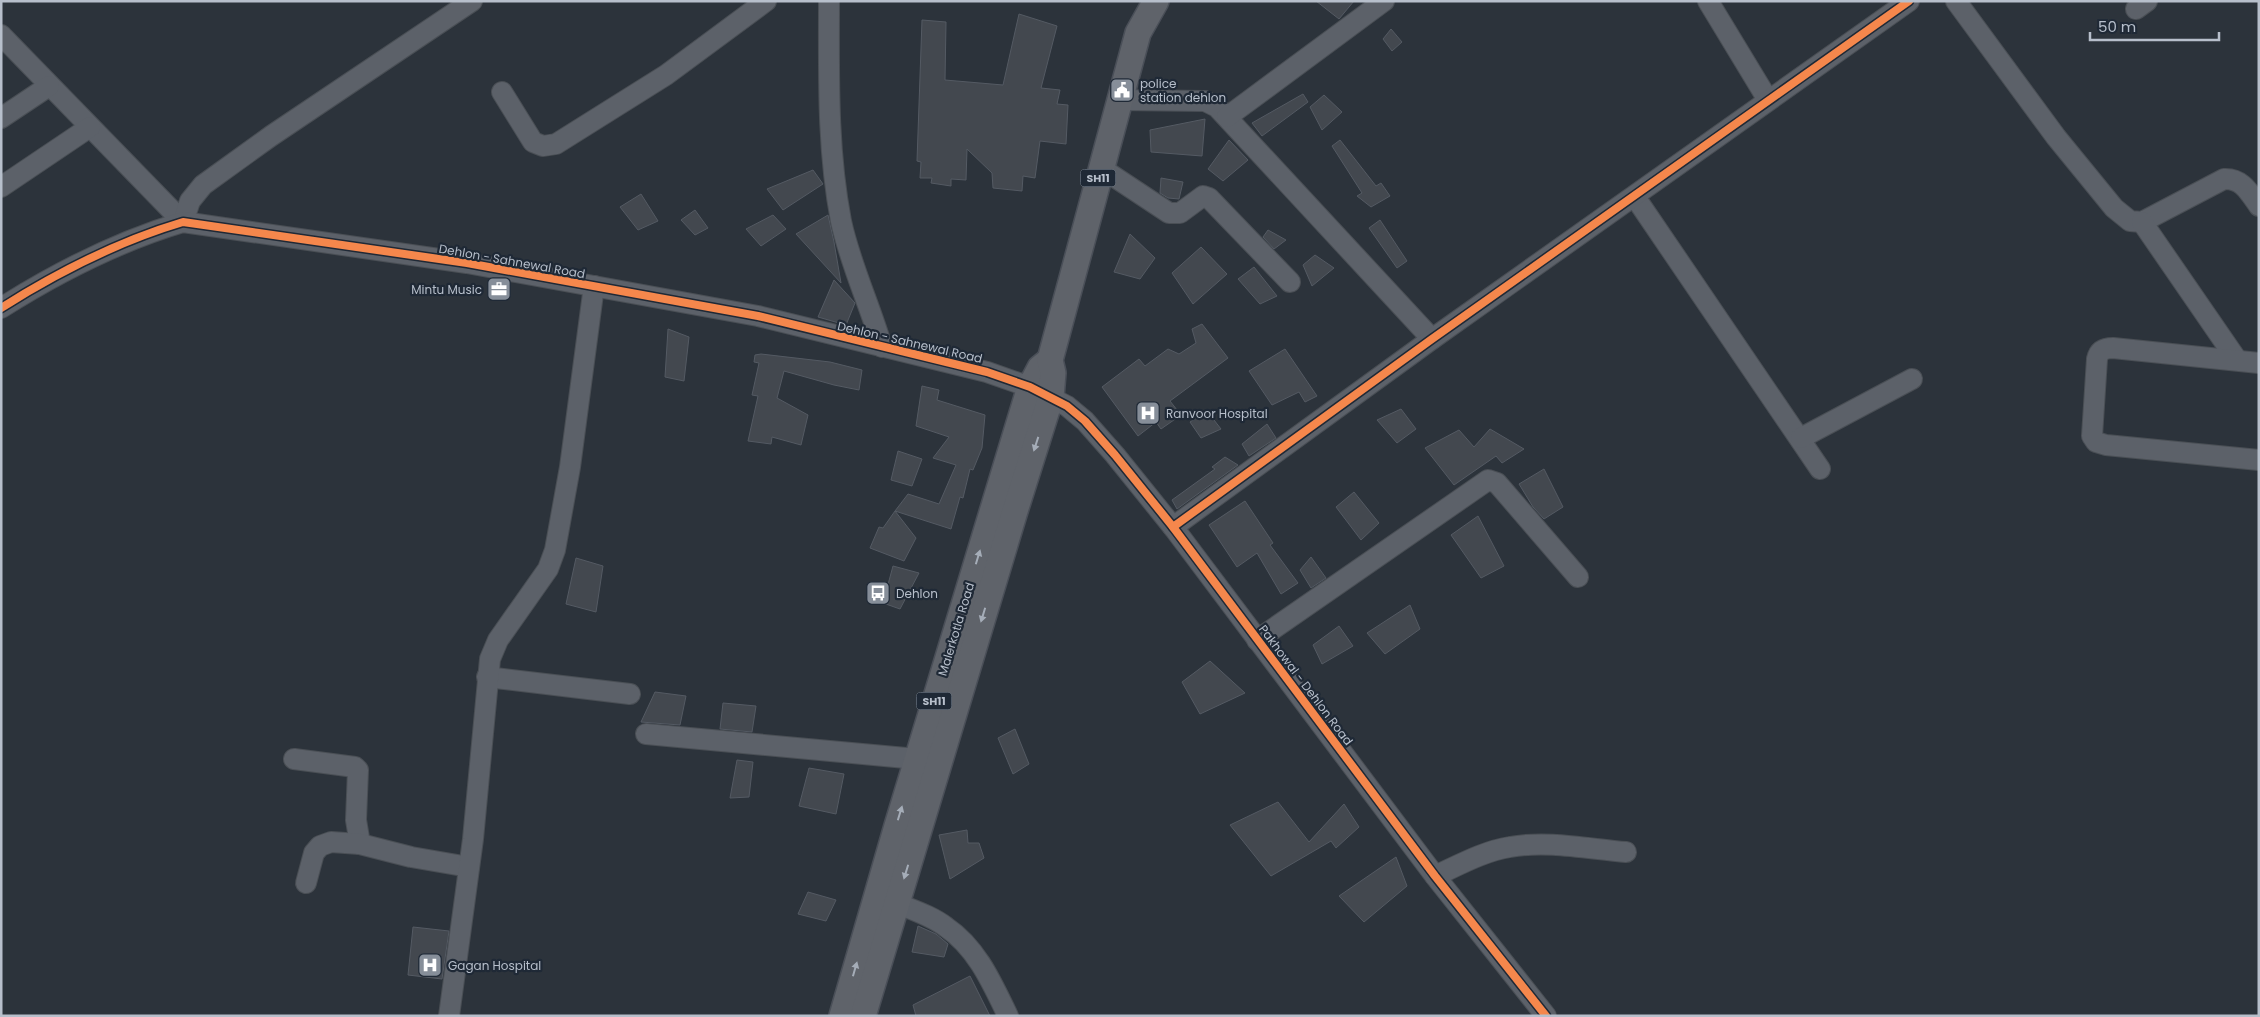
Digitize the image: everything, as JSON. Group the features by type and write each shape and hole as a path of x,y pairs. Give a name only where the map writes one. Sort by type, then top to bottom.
{"main road":[{"name":"SH11","path":"1041,392 1040,368 1050,360 1138,33 1156,1"},
{"name":"Malerkotla Road","path":"842,1016 917,759 1041,392"},
{"name":"Malerkotla Road","path":"863,1016 1015,511 1041,392"}],"street":[{"path":"6,47 49,86 184,222 190,201 203,185 271,136 472,1"},
{"path":"502,92 533,142 543,146 556,144 666,75 766,1"},
{"path":"829,1 830,118 834,173 848,248 872,312 882,347"},
{"path":"1227,117 1384,1"},
{"path":"1708,1 1768,100"},
{"path":"1173,527 1432,339 1635,197 1768,100 1909,1"},
{"path":"1956,1 2056,137 2114,208 2130,221 2142,222 2224,179 2237,180 2259,206"},
{"path":"1,118 49,86"},
{"path":"1120,100 1206,101 1217,107 1432,339"},
{"path":"1,187 90,127"},
{"path":"1101,168 1169,213 1180,213 1203,196 1209,198 1290,282"},
{"path":"1635,197 1820,469"},
{"name":"Dehlon - Sahnewal Road","path":"1,308 28,291 140,234 184,222 467,263 758,316 987,372 1041,392"},
{"path":"2142,222 2237,360"},
{"path":"449,1016 469,867 490,659 498,640 541,580 555,550 570,467 594,286"},
{"path":"2259,363 2113,348 2104,349 2100,352 2097,359 2092,436 2096,442 2106,444 2259,460"},
{"path":"1800,438 1912,379"},
{"name":"Pakhowal - Dehlon Road","path":"1041,392 1085,421 1115,455 1173,527 1435,876 1546,1016"},
{"path":"1257,640 1488,480 1496,482 1578,577"},
{"path":"487,677 630,694"},
{"path":"646,734 917,759"},
{"path":"294,759 355,767 358,770 356,820 360,844"},
{"path":"306,883 311,859 320,846 331,842 360,844 411,857 469,867"},
{"path":"1435,876 1487,853 1510,847 1554,846 1626,852"},
{"path":"896,903 934,920 955,934 975,956 988,975 1008,1016"}],"building":[{"path":"1316,1 1354,1 1339,19"},
{"path":"1019,14 1057,26 1041,88 1060,90 1057,104 1068,105 1066,144 1040,141 1035,178 1023,176 1022,191 993,188 992,173 967,149 966,180 951,179 951,186 931,183 932,178 920,178 921,162 917,161 922,20 946,22 945,80 1003,85"},
{"path":"1391,29 1402,42 1392,51 1383,39"},
{"path":"1303,94 1308,102 1262,136 1252,123"},
{"path":"1324,95 1342,112 1322,130 1310,107"},
{"path":"1205,119 1202,156 1151,152 1150,130"},
{"path":"1229,140 1248,160 1223,181 1208,169"},
{"path":"1340,140 1376,186 1381,183 1390,196 1371,207 1357,196 1362,193 1332,146"},
{"path":"813,170 823,184 783,210 767,189"},
{"path":"1161,178 1183,182 1179,199 1168,198 1160,193"},
{"path":"641,194 658,221 638,230 620,207"},
{"path":"695,210 708,228 695,235 681,220"},
{"path":"773,215 786,229 761,246 746,229"},
{"path":"828,215 834,242 841,283 796,234"},
{"path":"1380,220 1407,261 1397,268 1369,228"},
{"path":"1268,230 1286,240 1274,249 1263,237"},
{"path":"1130,234 1155,258 1140,279 1114,272"},
{"path":"1201,247 1227,274 1193,304 1172,273"},
{"path":"1315,255 1334,268 1312,286 1303,265"},
{"path":"1254,267 1277,296 1260,304 1238,279"},
{"path":"834,280 855,303 846,325 818,317"},
{"path":"1202,324 1228,358 1170,401 1181,415 1161,429 1156,422 1138,436 1102,387 1139,359 1145,366 1168,349 1179,354 1196,343 1192,329"},
{"path":"668,329 689,337 684,381 665,377"},
{"path":"1285,349 1317,396 1305,402 1299,392 1272,405 1249,371"},
{"path":"761,354 830,362 862,370 859,390 784,371 777,398 808,415 801,445 772,437 771,444 748,441 758,396 752,395 759,363 754,362 755,355"},
{"path":"922,386 939,390 937,400 985,415 982,448 973,470 970,469 963,498 960,497 951,529 895,511 908,494 939,504 956,465 933,458 949,437 916,426"},
{"path":"1401,409 1416,429 1397,443 1377,420"},
{"path":"1207,411 1221,429 1201,438 1190,422"},
{"path":"1267,424 1276,438 1249,456 1242,444"},
{"path":"1490,429 1524,449 1502,463 1496,456 1454,485 1425,448 1459,430 1474,447"},
{"path":"898,451 922,459 912,486 891,480"},
{"path":"1225,457 1238,465 1177,509 1172,500 1215,469 1212,467"},
{"path":"1544,469 1563,507 1544,519 1533,507 1519,484"},
{"path":"1354,492 1379,523 1361,540 1336,507"},
{"path":"1245,501 1273,543 1270,545 1298,583 1281,594 1257,553 1237,567 1209,525"},
{"path":"895,511 916,538 904,561 870,548 879,527 883,528"},
{"path":"1478,516 1504,566 1481,578 1451,535"},
{"path":"1311,557 1326,578 1311,588 1300,570"},
{"path":"576,558 603,566 596,612 566,604"},
{"path":"893,566 919,573 900,609 883,603"},
{"path":"1410,605 1420,629 1385,654 1367,633"},
{"path":"1339,626 1353,646 1322,664 1313,645"},
{"path":"1210,661 1245,693 1200,714 1182,682"},
{"path":"655,692 686,696 680,725 641,722"},
{"path":"723,703 756,706 752,732 720,729"},
{"path":"1015,729 1029,764 1013,774 998,738"},
{"path":"737,760 753,762 749,797 730,798"},
{"path":"809,768 844,774 836,814 799,806"},
{"path":"1278,802 1309,842 1344,804 1359,827 1336,848 1331,841 1271,876 1230,825"},
{"path":"967,830 968,843 979,843 984,858 950,879 939,835"},
{"path":"1396,857 1407,886 1364,922 1339,896"},
{"path":"808,892 836,900 826,921 798,914"},
{"path":"918,926 936,934 948,944 944,957 912,952"},
{"path":"413,927 449,931 442,979 408,975"},
{"path":"970,976 990,1016 916,1016 913,1005"}],"cycle path":[{"path":"1173,527 1432,339 1909,1"},
{"path":"1,308 44,282 112,248 183,222 467,263 758,316 987,372 1030,387 1067,406 1085,421 1115,455 1173,527 1435,876 1546,1016"}],"place":[{"name":"police station dehlon","path":"1122,90"},
{"name":"Mintu Music","path":"499,289"},
{"name":"Ranvoor Hospital","path":"1148,413"},
{"name":"Dehlon","path":"878,593"},
{"name":"Gagan Hospital","path":"430,965"}]}
